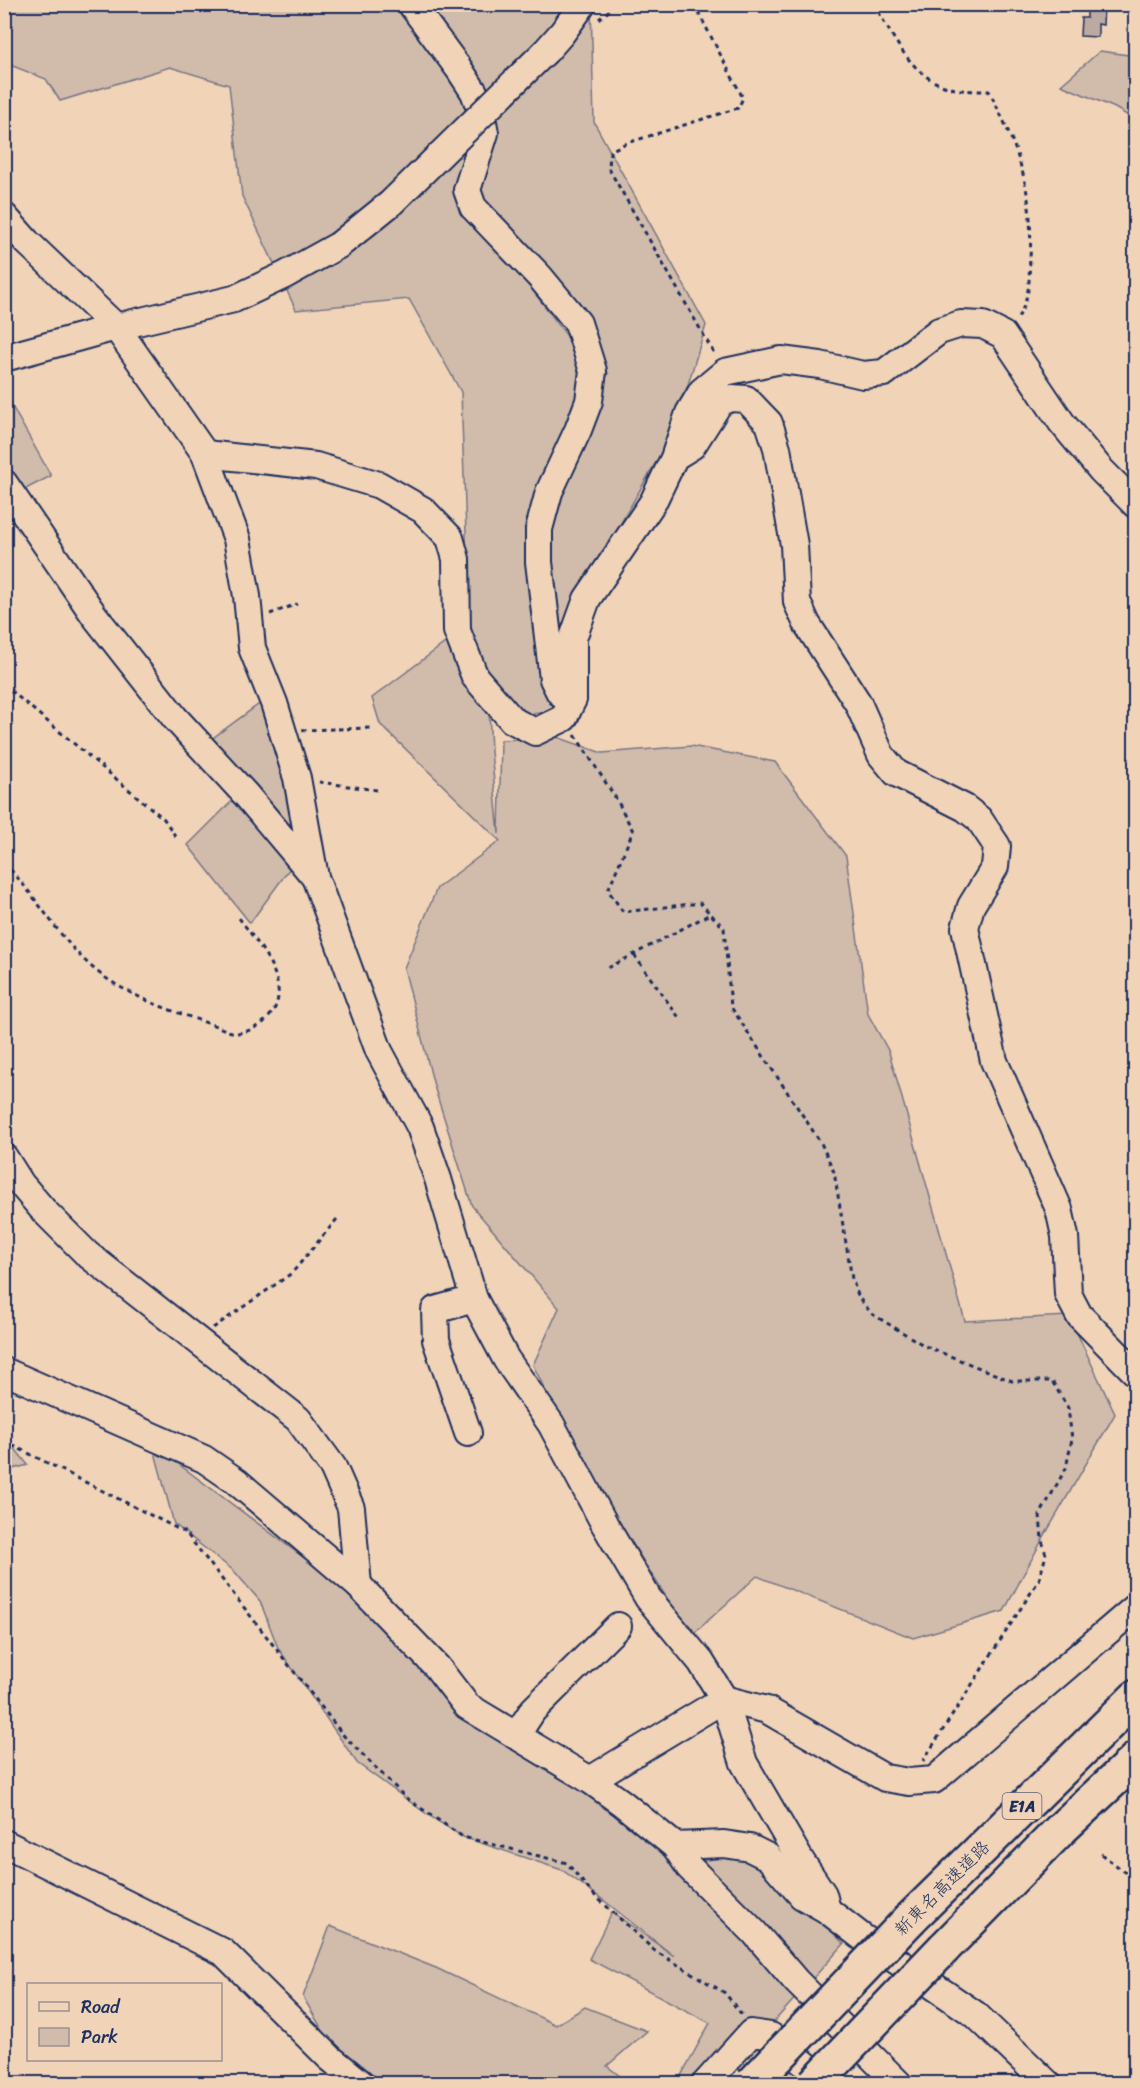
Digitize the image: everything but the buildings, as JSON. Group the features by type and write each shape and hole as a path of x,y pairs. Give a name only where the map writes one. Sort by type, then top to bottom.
{"highway":[{"name":"新東名高速道路","path":"752,2084 911,1918 1136,1697"},
{"name":"E1A","path":"814,2084 1061,1829 1136,1759"}],"street":[{"path":"411,4 459,69 474,92 481,111 485,133 467,190 473,207 540,277 578,323 593,371 589,401 549,492 539,529 539,562 553,679 569,709"},
{"path":"4,358 116,327 234,299 285,275 339,245 391,202 546,51 583,4"},
{"path":"4,216 27,242 116,327 205,454 237,539 252,648 274,703 297,778 315,877 379,1051 420,1127 474,1299 506,1359 551,1424 605,1525 648,1598 701,1662 724,1699 744,1763 823,1894 827,1910"},
{"path":"569,709 573,638 587,599 653,502 674,458 689,413 702,391 725,372 781,360 820,365 864,375 884,373 939,331 961,324 983,326 1003,335 1062,423 1101,470 1136,505"},
{"path":"674,458 692,446 720,402 732,398 746,399 769,423 777,448 794,545 797,602 807,624 858,704 881,755 896,773 965,808 979,819 997,846 995,867 971,906 965,928 994,1061 1059,1209 1065,1236 1068,1294 1079,1315 1136,1373"},
{"path":"205,454 316,466 379,485 423,510 450,538 456,559 457,631 475,677 512,720 535,732 569,709"},
{"path":"4,483 94,615 176,718 246,795 315,877"},
{"path":"4,1157 21,1184 44,1211 87,1254 298,1419 333,1467 351,1508 358,1586"},
{"path":"468,1433 436,1340 435,1310 474,1299"},
{"path":"4,1371 204,1459 244,1488 358,1586 437,1667 466,1706 590,1780 675,1846 689,1867 754,1932 796,1981 899,2084"},
{"path":"590,1780 724,1699 767,1710 885,1778 909,1782 934,1780 1136,1607"},
{"path":"516,1736 533,1710 618,1626"},
{"path":"4,1843 223,1952 330,2058 362,2084"},
{"path":"675,1846 724,1844 750,1848 768,1857 802,1896 827,1910 862,1937 976,2015 1048,2084"},
{"path":"705,2084 752,2032 771,2036 829,2084"}],"path":[{"path":"694,4 743,98 738,108 624,144 610,151 609,169 725,372"},
{"path":"874,4 911,62 925,77 948,87 989,91 1007,127 1022,167 1029,197 1032,234 1026,299 1015,325 1003,335"},
{"path":"250,623 297,604"},
{"path":"4,685 164,819 178,840"},
{"path":"569,709 633,831 608,890 623,912 700,903 724,928 731,1006 821,1143 834,1172 852,1280 859,1298 872,1314 925,1346 1012,1381 1052,1381 1068,1408 1072,1439 1066,1468 1040,1515 1046,1555 1039,1580 909,1782"},
{"path":"283,731 373,728"},
{"path":"297,778 377,790"},
{"path":"4,863 73,950 103,975 141,998 236,1033 258,1027 270,1016 278,998 277,980 264,952 239,918"},
{"path":"608,968 710,914"},
{"path":"634,954 680,1019"},
{"path":"195,1340 292,1273 337,1219"},
{"path":"4,1441 186,1533 344,1736 406,1798 463,1837 567,1863 590,1891 655,1951 725,1994 756,2033"},
{"path":"1101,1854 1136,1880"}],"green space":[{"path":"4,5 399,5 477,110 466,216 534,292 579,352 584,376 534,524 538,662 555,712 529,714 506,696 470,647 461,392 409,299 296,310 242,196 229,85 170,67 60,101 46,79 5,63"},
{"path":"423,5 591,5 594,122 706,325 674,431 578,597 557,654 549,530 608,373 579,308 478,199 495,137"},
{"path":"1100,51 1135,56 1135,120 1115,108 1061,85"},
{"path":"4,392 51,476 18,493 5,472"},
{"path":"453,637 489,708 499,834 501,740 557,737 602,753 691,746 775,762 846,856 868,1014 889,1052 965,1321 1069,1316 1115,1414 1004,1611 913,1638 757,1576 691,1636 581,1463 533,1365 559,1308 472,1206 434,1086 404,968 437,888 500,841 380,724 372,698"},
{"path":"266,699 297,794 301,853 250,923 188,845 242,791 210,740"},
{"path":"5,1436 28,1465 5,1471"},
{"path":"153,1445 347,1590 469,1722 607,1803 676,1866 754,1851 844,1944 770,2026 710,2083 677,2083 710,2023 589,1959 612,1912 674,1956 562,1870 463,1837 428,1815 357,1763 278,1648 260,1601 234,1571 174,1524"},
{"path":"330,1926 436,1968 556,2025 585,2007 647,2031 607,2066 629,2083 358,2083 346,2070 303,1997"}]}
